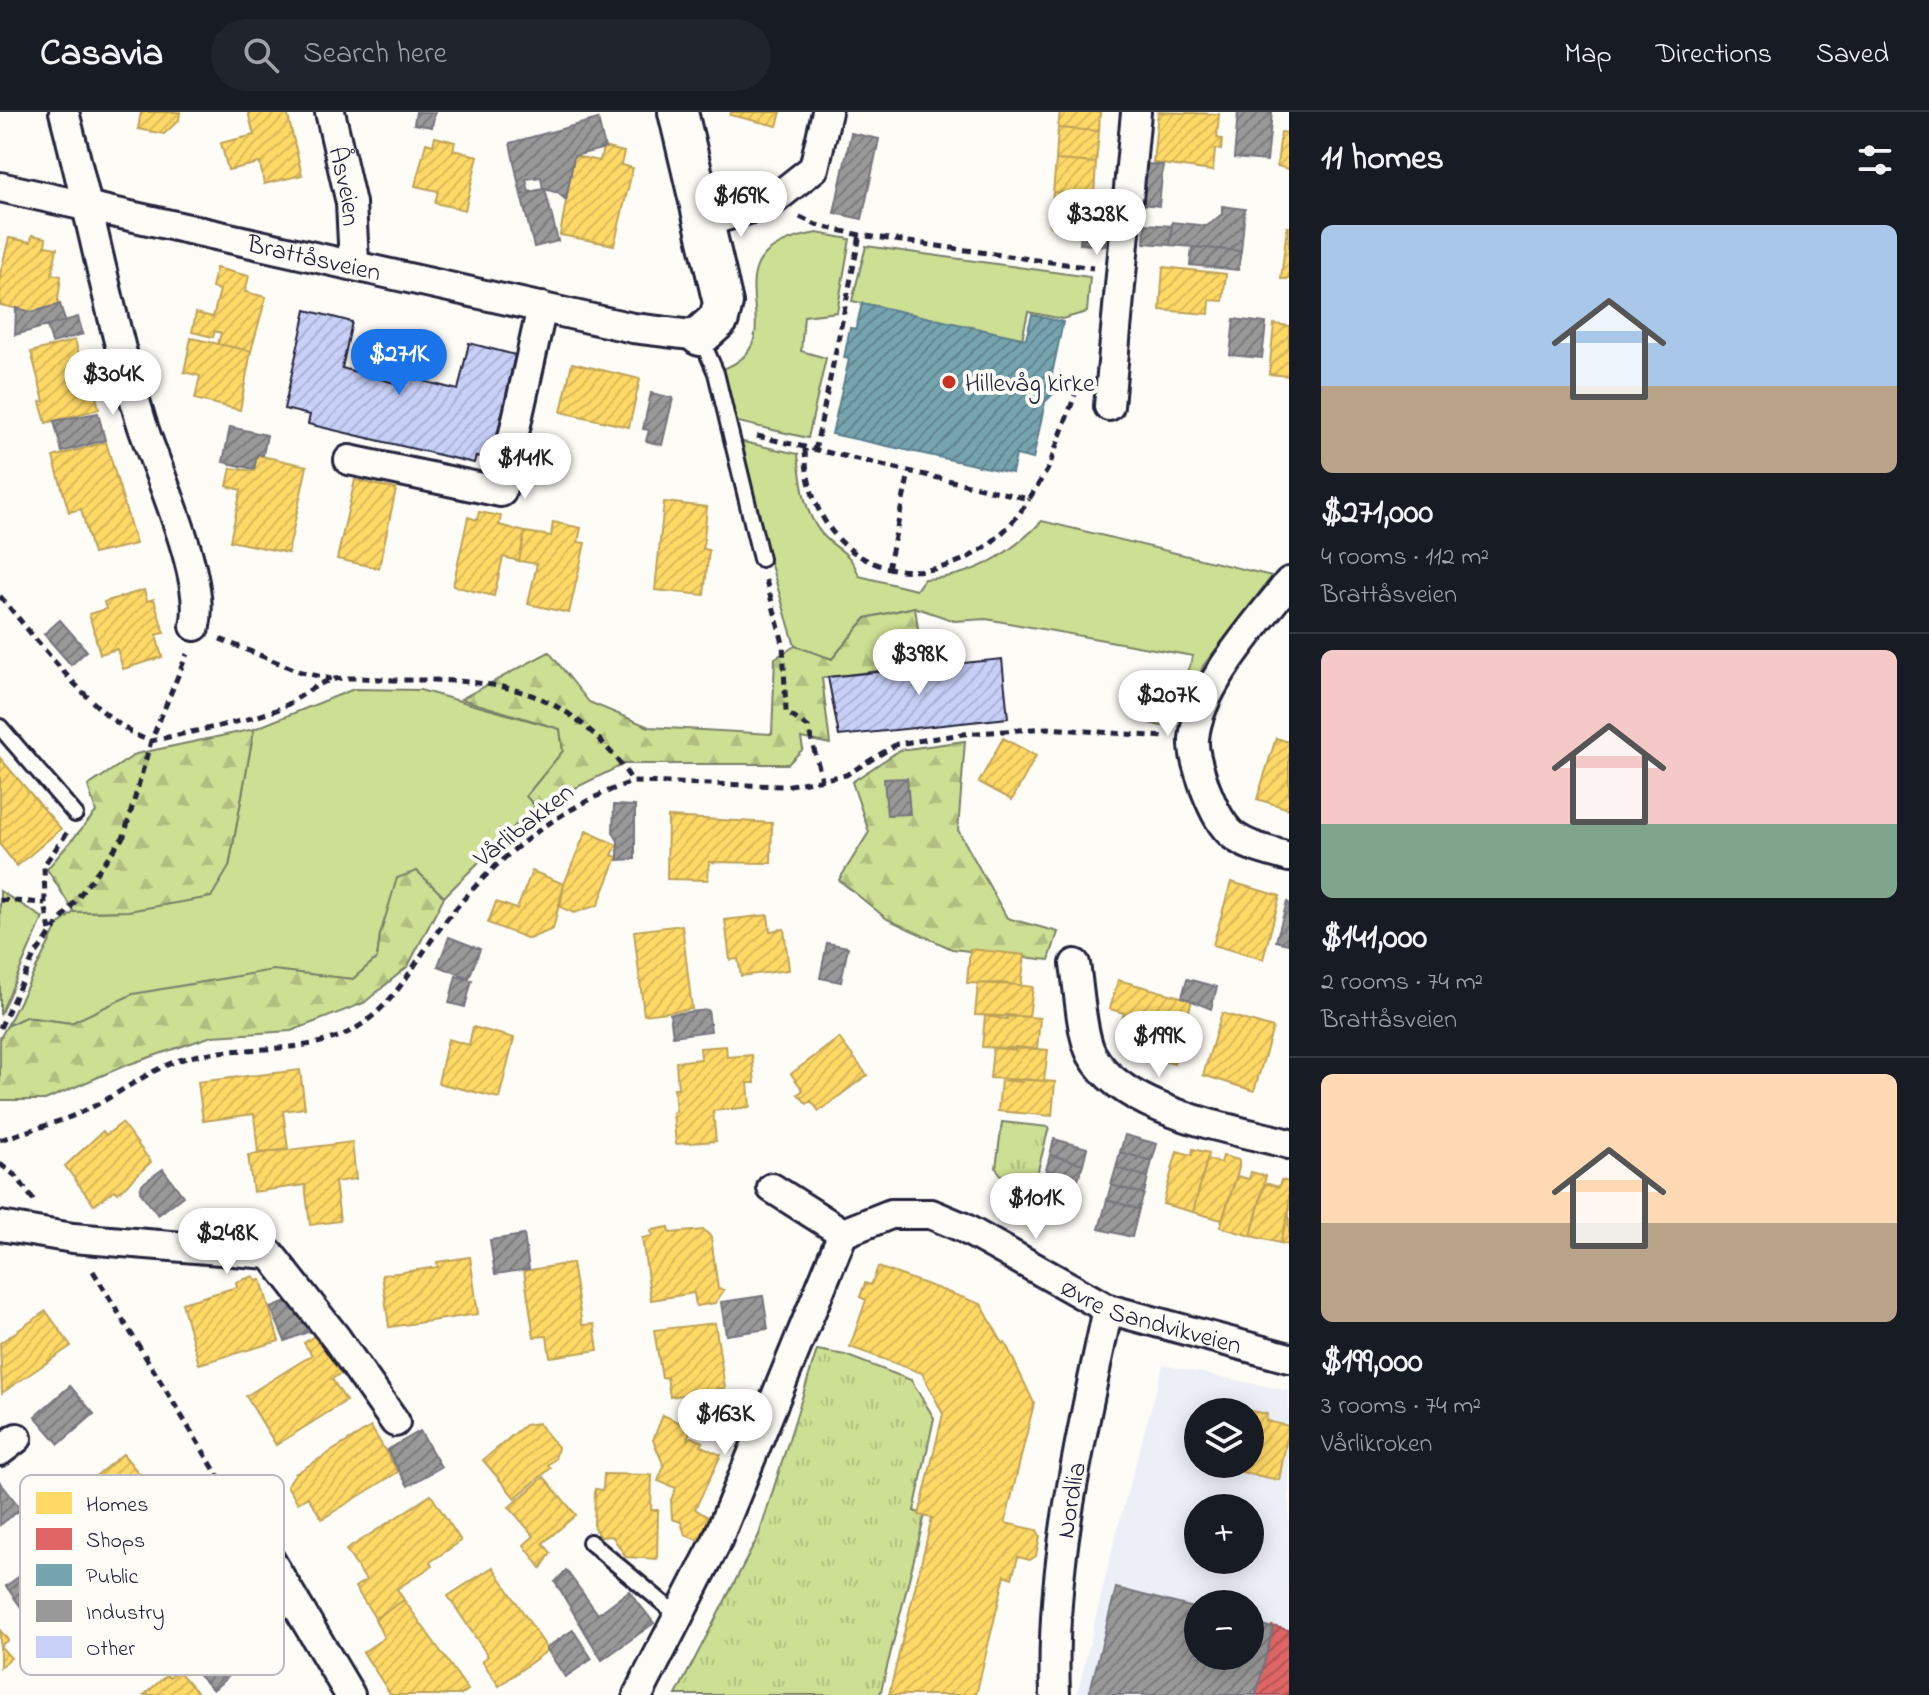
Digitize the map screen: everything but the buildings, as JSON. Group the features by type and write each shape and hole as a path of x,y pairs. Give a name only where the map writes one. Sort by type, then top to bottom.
{"street":[{"path":"64,112 141,421 180,531 199,610 195,626"},
{"name":"Åsveien","path":"330,112 351,203 354,263"},
{"path":"678,112 723,303 719,319 700,336"},
{"path":"706,222 771,202 814,168 827,112"},
{"path":"1109,406 1136,112"},
{"name":"Brattåsveien","path":"0,187 354,263 633,328 700,336"},
{"path":"349,460 501,492 542,307"},
{"path":"1289,582 1208,695 1194,739 1199,773 1222,823 1242,845 1289,857"},
{"path":"1075,964 1090,1053 1112,1083 1143,1101 1289,1144"},
{"path":"638,1695 676,1614 690,1597 716,1543 843,1233 772,1188"},
{"name":"Øvre Sandvikveien","path":"843,1233 891,1214 931,1214 962,1227 1108,1309 1289,1358"},
{"path":"0,1226 73,1238 270,1254 336,1338 395,1422"},
{"name":"Nordlia","path":"1055,1695 1053,1636 1061,1543 1108,1309"},
{"path":"284,1584 350,1695"}],"lane":[{"path":"700,336 716,373 761,559"},
{"path":"0,727 75,814"},
{"path":"590,1542 676,1614"}],"path":[{"path":"771,202 816,225 860,235 1121,272"},
{"path":"815,451 860,235"},
{"path":"805,449 806,476 823,520 838,539 859,557 888,569 928,570 964,562 1012,528 1048,469 1075,395"},
{"path":"727,428 805,449 1029,499"},
{"path":"888,569 909,473"},
{"path":"761,559 783,643 786,712 808,727 822,779"},
{"path":"0,596 99,706 125,730 151,741 279,709 332,679"},
{"path":"0,1028 20,981 50,932 124,836 151,741 195,626 231,645 301,672 332,679 461,679 503,685 535,694 584,726 617,757 633,782"},
{"name":"Vårlibakken","path":"0,1140 88,1110 183,1059 310,1042 350,1032 394,997 438,932 497,866 588,797 633,782 785,786 846,775 897,744 963,734 1047,728 1194,739"},
{"path":"50,932 44,865 66,834 75,814"},
{"path":"0,900 45,903"},
{"path":"73,1238 218,1475"}],"shaded area":[{"path":"1163,1365 1289,1391 1289,1695 1077,1695 1117,1530"}],"green space":[{"path":"817,233 850,239 837,312 804,316 801,351 826,358 808,438 734,421 723,369 745,355 754,338 754,277 761,259 781,244"},
{"path":"866,246 1090,277 1087,312 1062,319 1028,312 1022,339 852,301"},
{"path":"734,440 798,454 804,496 811,516 822,534 852,561 859,576 916,590 924,579 958,574 989,562 1042,521 1272,576 1203,666 1183,719 1160,726 1147,722 1173,709 1193,656 986,619 955,621 914,607 866,618 832,659 795,646"},
{"path":"915,607 923,665 822,678 830,744 801,738 803,749 788,764 624,764 575,788 543,815 526,796 563,751 560,729 461,699 549,652 589,702 649,727 772,734 775,658 795,646 832,659 866,618"},
{"path":"354,689 420,690 560,729 563,751 526,796 535,806 444,897 417,871 380,935 377,958 353,979 276,971 71,1023 25,1017 7,1026 58,925 74,912 128,911 229,867 254,729"},
{"path":"254,729 229,867 211,897 128,911 74,912 47,869 96,812 88,786 136,754"},
{"path":"965,741 958,830 1007,918 1058,932 1049,960 952,949 887,919 839,880 869,832 852,782 900,750"},
{"path":"417,871 444,897 408,966 364,1003 291,1031 212,1036 124,1066 45,1100 0,1100 0,1038 7,1026 25,1017 71,1023 133,994 273,970 353,979 377,958 380,935 397,878"},
{"path":"0,891 43,918 0,1015"},
{"path":"1002,1122 1049,1127 1035,1182 1029,1188 1007,1183 996,1168"},
{"path":"817,1350 845,1355 911,1380 934,1418 914,1511 925,1515 880,1695 676,1695 759,1535"}],"place":[{"name":"Hillevåg kirke","path":"949,382"}]}
